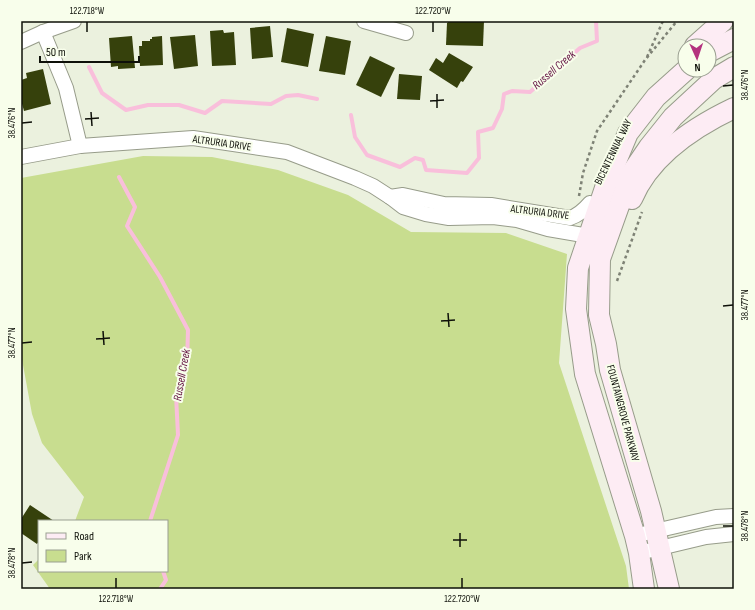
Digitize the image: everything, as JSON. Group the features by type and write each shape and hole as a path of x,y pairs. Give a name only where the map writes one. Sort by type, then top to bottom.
{"main road":[{"path":"704,38 723,21"},
{"path":"717,48 734,39"},
{"name":"BICENTENNIAL WAY","path":"578,268 583,235 584,202 626,123 651,87 677,63"},
{"name":"FOUNTAINGROVE PARKWAY","path":"669,589 658,539 610,370 599,315 600,259 630,175 649,147 673,117 714,79 734,67"},
{"name":"FOUNTAINGROVE PARKWAY","path":"644,589 637,544 585,374 576,309 578,268 605,188 628,134 656,97 677,78"},
{"path":"606,344 606,283 619,231 635,192 649,172 672,147 700,126 734,108"}],"street":[{"path":"21,42 74,21"},
{"path":"364,21 406,33"},
{"path":"43,32 66,88 80,146"},
{"name":"ALTRURIA DRIVE","path":"21,157 80,146 193,138 287,152 373,186 403,207 426,214 450,218 493,217 517,220 548,229 583,235"},
{"name":"ALTRURIA DRIVE","path":"390,197 403,195 444,204 491,205 570,218 583,212 584,202"},
{"path":"637,544 658,539 716,517 734,516"},
{"path":"658,539 734,534"}],"path":[{"path":"645,60 663,21"},
{"path":"584,202 583,173 596,131 645,60 677,21"},
{"path":"616,288 617,281 644,205"}],"green space":[{"path":"143,156 212,157 278,170 348,195 411,232 506,233 567,254 559,363 626,566 629,589 50,589 33,565 38,560 38,572 168,572 168,520 75,520 84,497 42,443 32,414 21,354 21,178"}],"building":[{"path":"450,21 484,21 483,46 446,45 447,23"},
{"path":"270,26 273,57 252,59 250,28"},
{"path":"287,28 314,34 308,67 281,62"},
{"path":"223,30 224,33 234,32 236,65 212,66 210,31"},
{"path":"195,35 198,66 174,69 170,37"},
{"path":"132,36 135,68 118,69 118,66 111,67 109,38"},
{"path":"162,36 163,65 140,66 139,46 142,46 142,41 150,41 152,37"},
{"path":"326,36 351,41 345,75 319,71"},
{"path":"449,53 473,67 457,88 429,70 436,58 443,63"},
{"path":"370,56 395,68 381,97 356,85"},
{"path":"43,69 51,104 24,111 21,100 21,80 27,78 26,73"},
{"path":"399,74 422,76 420,100 397,99"},
{"path":"30,505 52,520 38,520 37,544 21,533 21,519"}],"waterway":[{"name":"Russell Creek","path":"351,115 355,137 367,155 400,167 415,158 423,160 426,170 467,173 479,158 478,132 493,128 502,109 504,94 512,91 530,92 580,48 597,41 596,21"},
{"name":"Russell Creek","path":"89,67 102,93 126,110 148,105 179,105 205,113 222,101 271,104 286,96 298,95 317,99"},
{"name":"Russell Creek","path":"119,177 135,207 127,226 160,277 188,330 187,363 176,395 178,435 150,520"},
{"name":"Russell Creek","path":"160,589 166,580 163,572"}]}
